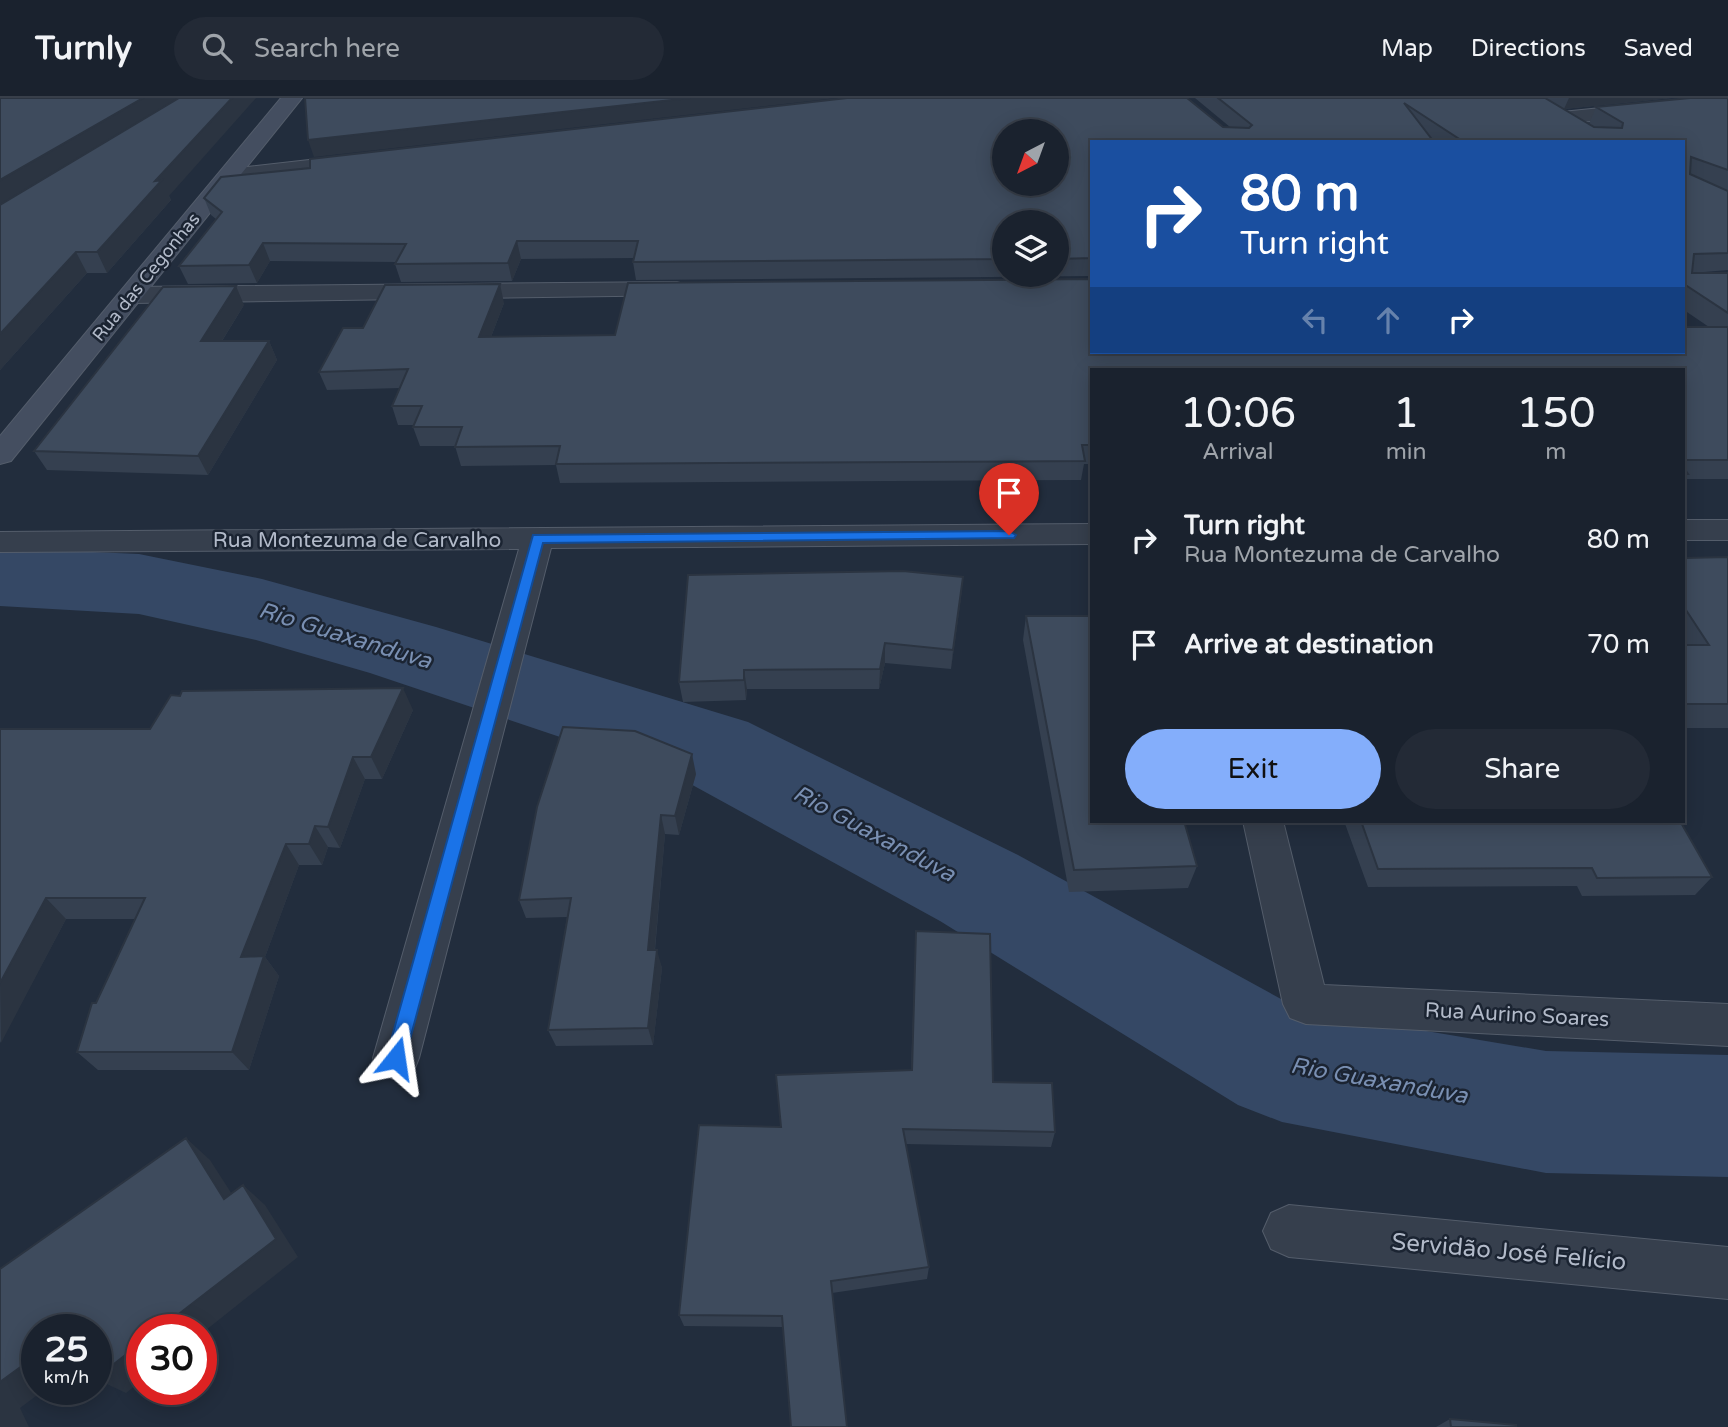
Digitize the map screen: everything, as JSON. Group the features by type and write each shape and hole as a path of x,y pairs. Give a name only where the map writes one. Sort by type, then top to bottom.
{"main road":[{"name":"Rua das Cegonhas","path":"0,455 292,98"}],"street":[{"path":"1562,118 1681,103 1728,101"},
{"path":"229,176 379,159"},
{"path":"131,295 702,290"},
{"path":"1685,530 1728,530"},
{"name":"Rua Montezuma de Carvalho","path":"0,542 1090,534"},
{"path":"396,1058 538,538"},
{"name":"Rua Aurino Soares","path":"1263,823 1306,1004 1728,1025"},
{"name":"Servidão José Felício","path":"1289,1231 1728,1273"}],"building":[{"path":"0,98 143,98 0,180"},
{"path":"179,98 232,98 155,181 162,180 97,252 76,252 0,334 0,205"},
{"path":"305,98 690,98 308,140"},
{"path":"847,98 1187,98 1223,127 1249,128 1252,125 1218,98 1545,98 1594,127 1622,128 1623,123 1596,107 1690,98 1728,98 1728,170 1691,157 1690,174 1728,191 1728,253 1694,254 1692,273 1728,273 1728,313 1685,285 1685,140 1461,140 1404,103 1432,140 1090,140 1090,258 1069,259 1069,210 992,210 992,259 633,262 638,241 517,241 508,263 395,264 406,244 263,243 249,265 179,266 222,212 204,198 221,177 310,168 310,159"},
{"path":"1069,279 1090,279 1090,354 1685,354 1685,327 1728,327 1728,460 1685,460 1685,368 1090,368 1090,445 1082,445 1085,461 556,464 560,446 455,447 462,427 413,427 422,406 392,406 408,369 319,372 343,328 363,328 385,285 500,284 479,337 615,335 628,283 992,280 992,287 1069,287"},
{"path":"236,286 201,341 269,341 198,456 34,451 163,287"},
{"path":"1728,557 1728,704 1685,704 1685,645 1709,645 1685,609 1685,558"},
{"path":"903,571 963,577 953,650 885,643 880,669 744,670 744,680 679,682 688,575"},
{"path":"1026,616 1090,616 1090,823 1185,823 1197,866 1074,870"},
{"path":"403,688 371,757 353,757 328,827 315,826 309,844 286,844 241,957 264,956 232,1052 77,1052 92,1003 96,1003 145,898 46,898 0,983 0,729 150,729 171,695 180,696 182,691"},
{"path":"563,727 635,731 692,754 675,816 661,815 648,950 657,950 648,1028 548,1030 571,898 519,900 537,807"},
{"path":"1362,823 1681,823 1712,877 1597,878 1592,868 1378,869"},
{"path":"916,931 990,934 993,1082 1052,1083 1055,1132 903,1129 929,1267 831,1281 847,1427 791,1427 782,1316 679,1315 699,1125 781,1127 776,1075 912,1070"},
{"path":"186,1138 224,1199 243,1185 276,1239 179,1314 126,1314 126,1355 112,1365 112,1314 21,1314 21,1367 0,1382 0,1269"},
{"path":"1450,1419 1516,1425 1516,1427 1451,1427"}],"waterway":[{"name":"Rio Guaxanduva","path":"0,577 139,584 262,610 403,650 712,749 979,888 1282,1064 1546,1112 1728,1116"}],"route":[{"path":"396,1058 538,538 1009,535"}]}
